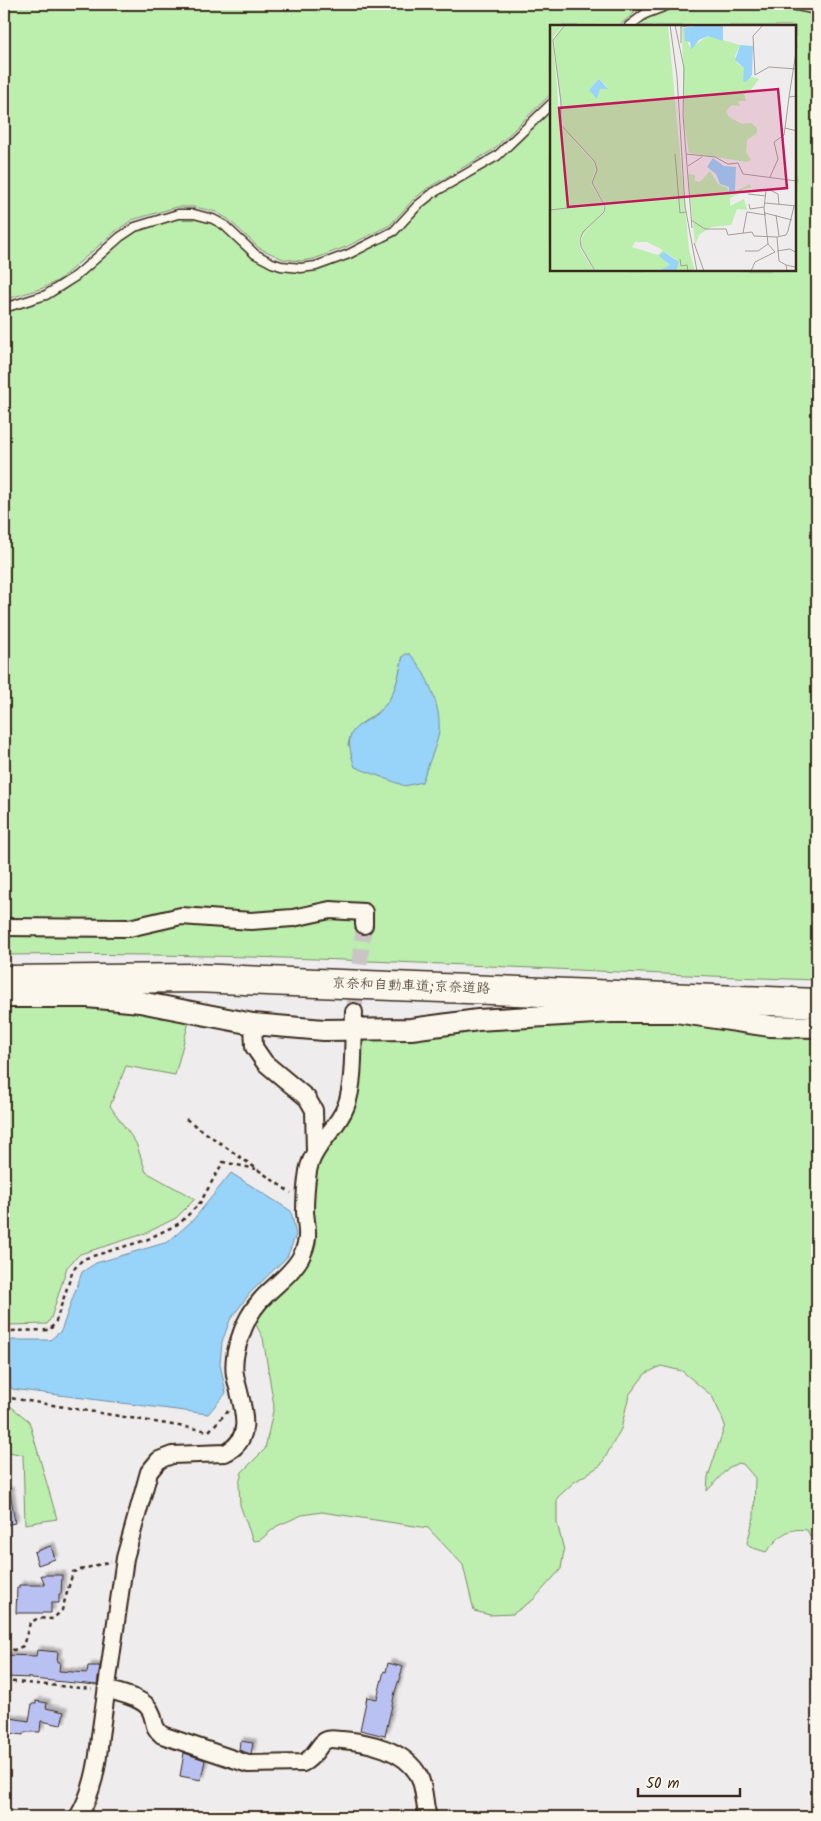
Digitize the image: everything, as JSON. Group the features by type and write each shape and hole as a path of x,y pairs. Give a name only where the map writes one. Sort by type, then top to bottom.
{"highway":[{"name":"京奈和自動車道;京奈道路","path":"4,970 171,970 314,973 626,988 817,994"},
{"name":"京奈和自動車道;京奈道路","path":"4,980 194,978 817,1003"}],"street":[{"path":"4,927 129,928 181,916 250,921 293,918 330,910 364,912 364,925"},
{"path":"4,997 87,997 140,1002 253,1024 324,1030 353,1020 411,1029 478,1020 612,1012 667,1012 730,1019 770,1026 817,1027"},
{"path":"78,1817 94,1783 125,1558 149,1472 159,1460 172,1455 225,1453 232,1450 241,1438 245,1426 242,1397 234,1373 240,1337 259,1302 289,1273 300,1258 307,1238 308,1228 305,1192 308,1169 315,1151 336,1124 346,1106 351,1089 353,1020"},
{"path":"253,1024 254,1047 259,1055 307,1098 314,1110 315,1151"},
{"path":"106,1690 143,1702 150,1711 155,1729 162,1735 248,1764 303,1763 311,1760 323,1742 328,1739 360,1742 390,1750 412,1765 420,1778 428,1817"}],"lane":[{"path":"630,25 645,14 671,4"},
{"path":"787,4 817,10"},
{"path":"4,308 46,295 63,286 120,237 135,227 178,214 194,214 224,224 255,254 281,266 302,268 316,266 349,254 394,231 418,204 433,193 497,156 550,105"}],"path":[{"path":"186,1119 293,1194 305,1192"},
{"path":"4,1333 50,1330 56,1321 73,1270 83,1259 146,1240 180,1222 200,1203 223,1162 256,1168"},
{"path":"4,1397 209,1431 242,1397"},
{"path":"4,1649 14,1650 23,1646 30,1623 38,1618 53,1619 62,1610 73,1572 125,1558"},
{"path":"4,1681 106,1690"}],"green space":[{"path":"4,4 650,4 633,14 620,25 550,25 550,95 493,150 428,188 414,199 390,225 346,247 314,259 301,261 283,259 259,248 228,219 216,212 195,207 177,207 132,220 116,231 59,280 43,288 4,300"},
{"path":"707,4 788,8 817,14 817,980 309,959 207,956 4,955 4,312 50,298 73,283 127,236 146,226 177,218 193,217 206,220 228,235 259,261 284,271 298,272 338,263 396,235 431,200 451,186 491,165 505,155 550,111 550,271 796,271 796,25 636,25 660,12 678,7","holes":["403,656 438,717 348,746 350,738 357,727 381,709 390,699"]},
{"path":"4,1003 87,1003 190,1018 175,1075 126,1066 110,1106 136,1143 146,1172 195,1199 176,1218 144,1234 80,1254 67,1267 51,1318 47,1324 9,1325 4,1328"},
{"path":"676,1018 817,1034 817,1554 815,1545 807,1530 799,1529 784,1534 766,1552 750,1547 747,1543 754,1517 755,1478 743,1464 738,1463 728,1468 707,1491 708,1477 725,1425 712,1396 682,1371 661,1366 645,1374 629,1395 621,1429 601,1465 573,1483 557,1498 557,1523 564,1550 561,1569 534,1599 513,1614 490,1615 474,1611 463,1565 428,1528 322,1512 302,1515 277,1526 260,1540 253,1541 240,1505 239,1484 242,1472 265,1449 274,1406 263,1338 254,1321 264,1306 293,1277 312,1213 314,1170 327,1145 357,1042 363,1035 478,1026"},
{"path":"4,1403 29,1421 57,1519 25,1524 23,1455 4,1451"}],"water":[{"path":"410,654 416,662 433,693 439,716 439,727 438,737 422,782 405,786 355,767 350,741 352,733 356,728 378,713 390,699 403,656"},
{"path":"231,1173 291,1211 296,1235 287,1257 250,1293 230,1320 222,1342 220,1364 226,1393 208,1414 12,1389 4,1371 4,1348 12,1340 50,1340 61,1331 82,1272 96,1263 168,1242 193,1220"}],"building":[{"path":"4,1491 10,1491 15,1523 4,1525"},
{"path":"51,1546 55,1559 38,1565 34,1552"},
{"path":"41,1575 62,1575 59,1603 51,1603 51,1613 16,1613 17,1588 19,1588 19,1585 45,1585"},
{"path":"37,1650 58,1652 57,1662 60,1662 59,1671 87,1673 88,1666 100,1666 97,1685 4,1677 4,1655 36,1656"},
{"path":"388,1663 403,1667 385,1736 360,1730 367,1697 377,1699"},
{"path":"36,1701 47,1703 46,1708 64,1712 61,1725 41,1721 40,1732 24,1732 23,1735 4,1732 4,1717 29,1721 32,1704 36,1704"},
{"path":"240,1741 253,1743 251,1754 239,1750"},
{"path":"184,1753 205,1760 201,1780 180,1776"}],"tunnel":[{"path":"354,1012 364,925"}]}
